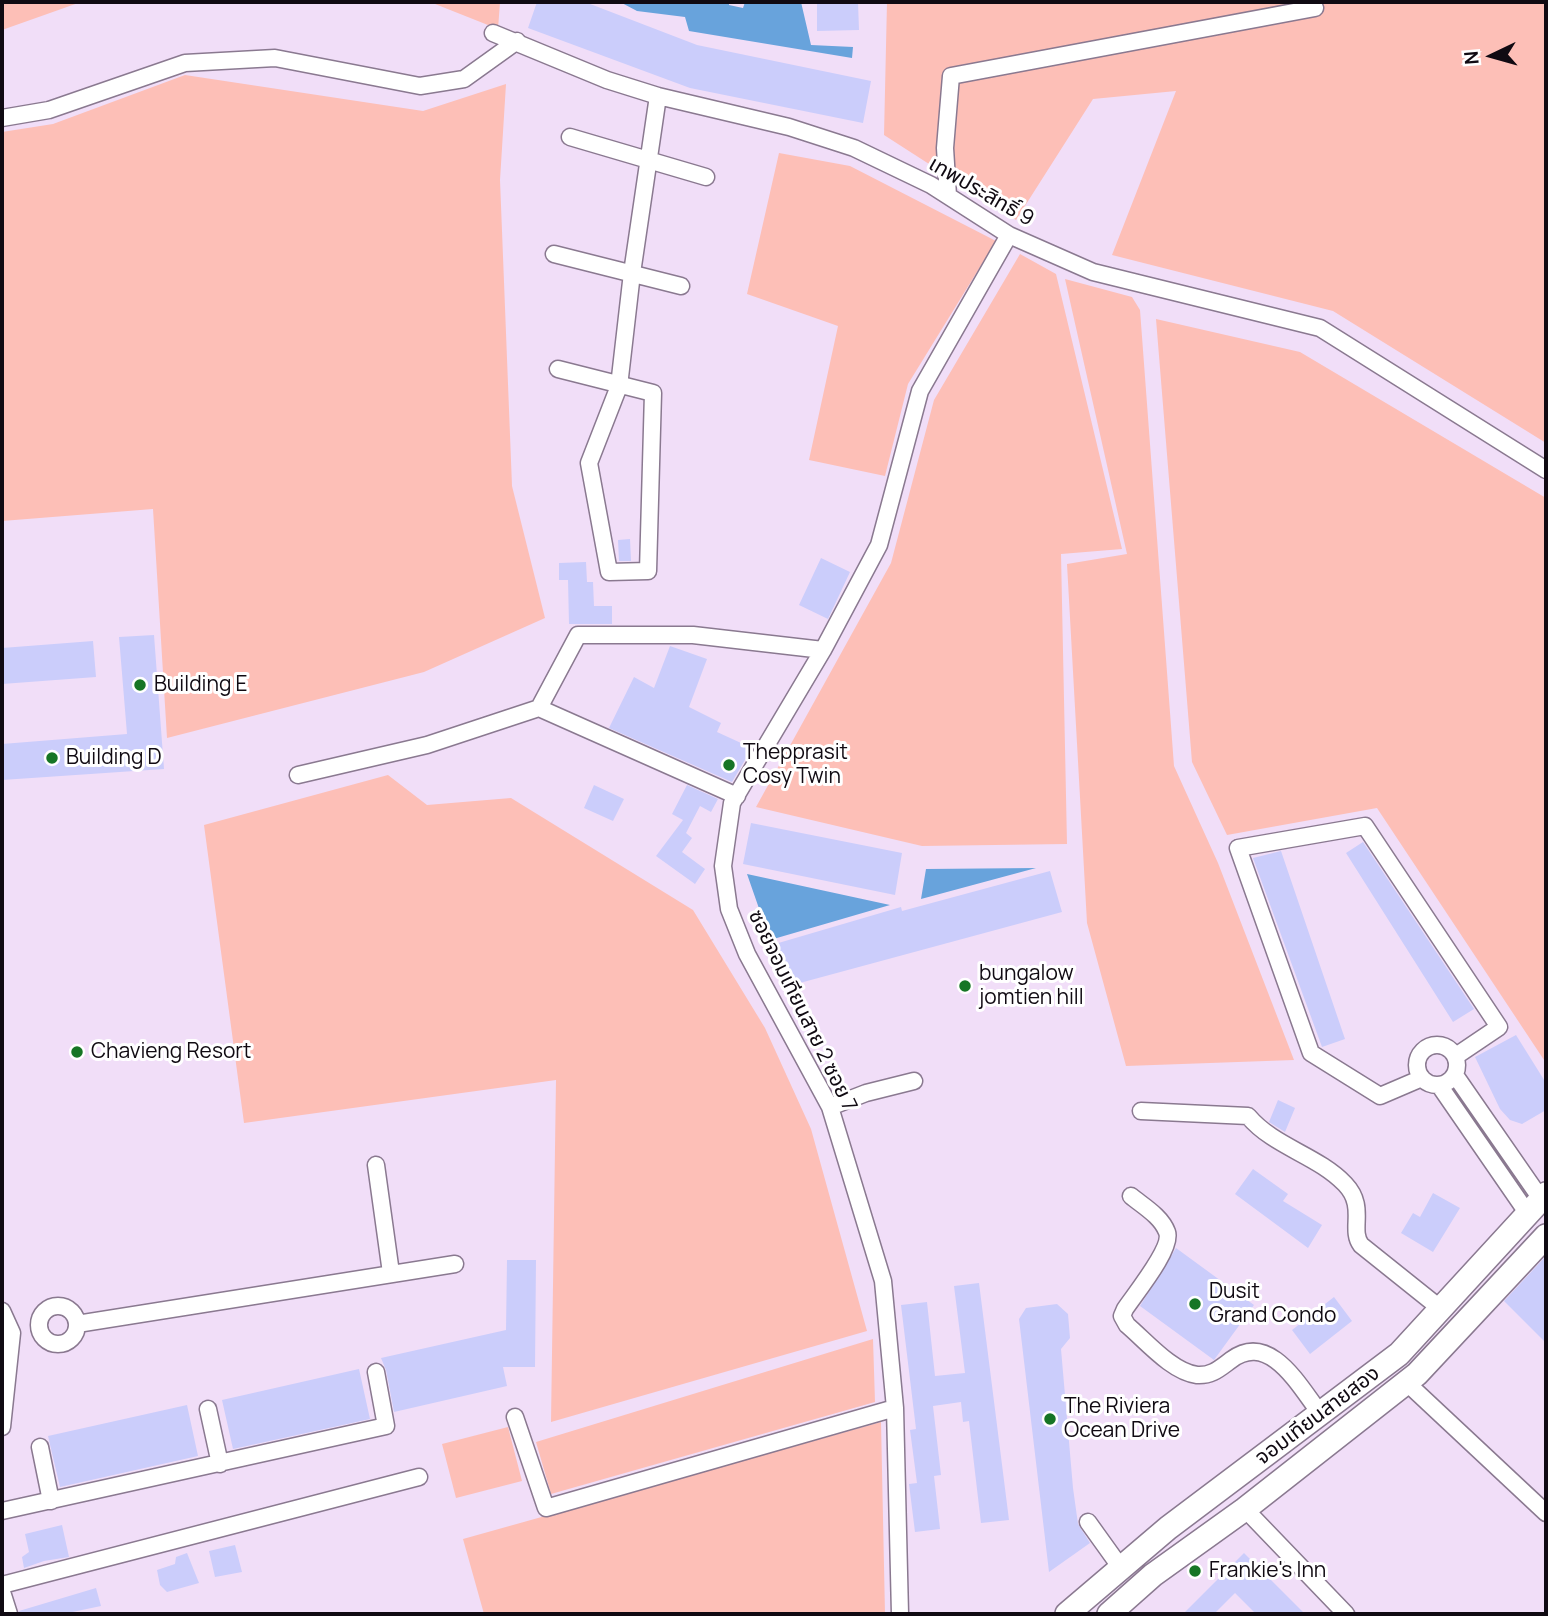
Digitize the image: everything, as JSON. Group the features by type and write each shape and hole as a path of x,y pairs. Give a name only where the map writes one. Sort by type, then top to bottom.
{"main road":[{"name":"จอมเทียนสายสอง","path":"1067,1614 1168,1528 1399,1354 1538,1202"},
{"name":"จอมเทียนสายสอง","path":"1109,1614 1153,1576 1245,1509 1406,1382 1546,1236"}],"street":[{"path":"948,196 945,148 951,76 1315,8"},
{"name":"เทพประสิทธิ์ 9","path":"493,33 607,80 658,96 789,127 854,148 948,196 1009,235 1093,272 1320,328 1546,470"},
{"path":"2,118 49,110 185,63 275,58 420,86 464,79 517,41"},
{"path":"558,369 619,386 653,393 648,571 609,572 589,463 619,386 647,161 658,96"},
{"path":"570,137 706,177"},
{"name":"ซอยจอมเทียนสาย 2 ซอย 7","path":"900,1614 895,1408 883,1281 830,1107 747,954 729,909 723,866 732,803 823,650 879,545 920,391 1009,235"},
{"path":"554,254 681,286"},
{"path":"539,708 578,635 693,635 823,650"},
{"path":"298,775 427,746 539,708 737,796"},
{"path":"1456,1056 1499,1027 1365,826 1238,848 1311,1053 1380,1096 1422,1078 1439,1085 1538,1202"},
{"path":"1422,1078 1418,1059 1432,1045 1444,1046 1456,1056"},
{"path":"1456,1056 1455,1075 1538,1202"},
{"path":"1439,1085 1455,1075"},
{"path":"830,1107 866,1093 914,1081"},
{"path":"1141,1111 1248,1116 1260,1131 1299,1151 1345,1184 1356,1199 1359,1215 1356,1234 1361,1245 1441,1310"},
{"path":"376,1166 391,1273"},
{"path":"1131,1196 1158,1218 1168,1233 1167,1247 1125,1309 1122,1316 1127,1325 1179,1369 1195,1375 1210,1375 1240,1353 1255,1349 1269,1354 1287,1369 1321,1413"},
{"path":"77,1324 455,1264"},
{"path":"55,1306 68,1308 77,1324 69,1341 57,1345 45,1340 39,1329 44,1312 55,1306"},
{"path":"2,1311 12,1333 2,1427"},
{"path":"12,1333 39,1329"},
{"path":"2,1511 387,1426 376,1372"},
{"path":"1406,1382 1546,1513"},
{"path":"515,1417 546,1508 895,1408"},
{"path":"208,1409 220,1464"},
{"path":"40,1447 51,1501"},
{"path":"2,1585 419,1477"},
{"path":"1245,1509 1346,1614"},
{"path":"1088,1522 1121,1568"},
{"path":"2,1592 9,1614"}],"shaded area":[{"path":"2,2 81,2 2,30"},
{"path":"430,2 500,2 498,29"},
{"path":"887,2 1546,2 1546,443 1333,311 1112,255 1176,91 1093,99 1016,220 884,135"},
{"path":"185,75 423,111 506,84 500,180 512,486 545,618 424,672 167,738 153,509 2,521 2,132 53,124"},
{"path":"779,153 850,166 996,241 908,384 885,476 809,460 838,326 747,294"},
{"path":"1020,254 1056,274 1122,549 1061,554 1067,844 922,846 756,807 891,563 934,400"},
{"path":"1065,279 1132,297 1140,310 1174,766 1218,863 1294,1060 1126,1066 1087,923 1067,564 1127,554"},
{"path":"1156,319 1300,352 1546,498 1546,1063 1377,808 1227,835 1192,762"},
{"path":"388,775 427,805 511,798 693,910 765,1028 811,1129 867,1331 551,1422 556,1080 244,1123 204,825"},
{"path":"873,1339 875,1402 551,1494 536,1442"},
{"path":"881,1422 885,1614 484,1614 463,1539"},
{"path":"508,1427 522,1481 456,1498 442,1444"}],"water":[{"path":"620,2 729,2 729,5 743,8 745,2 801,2 811,45 853,47 852,58 689,31 685,17 637,11"},
{"path":"1036,868 921,899 926,869"},
{"path":"747,874 890,905 770,940"}],"building":[{"path":"537,2 585,2 697,45 871,81 863,123 690,88 528,28"},
{"path":"817,2 858,2 859,30 817,31"},
{"path":"630,539 631,561 619,561 618,540"},
{"path":"821,558 850,572 828,619 799,605"},
{"path":"586,562 587,582 593,582 594,606 612,606 612,624 569,624 568,580 559,580 559,563"},
{"path":"154,635 164,769 2,780 2,744 127,734 119,637"},
{"path":"93,641 96,677 2,684 2,648"},
{"path":"670,646 707,659 689,707 721,723 717,732 752,748 732,782 609,728 634,677 654,688"},
{"path":"594,785 624,799 613,821 584,808"},
{"path":"687,785 718,799 711,812 700,806 686,833 692,838 682,852 705,869 695,884 656,856 683,820 672,814"},
{"path":"751,823 902,853 895,895 743,864"},
{"path":"1363,842 1474,1009 1453,1022 1346,853"},
{"path":"1281,851 1345,1039 1322,1047 1253,858"},
{"path":"1050,871 1062,912 785,987 775,944 901,907 902,911"},
{"path":"1516,1035 1546,1083 1546,1110 1522,1124 1510,1120 1500,1109 1475,1057"},
{"path":"1278,1100 1295,1108 1285,1132 1269,1122"},
{"path":"1253,1169 1288,1194 1283,1201 1322,1225 1308,1248 1235,1194"},
{"path":"1433,1193 1460,1208 1433,1252 1401,1233 1413,1213 1420,1217"},
{"name":"Dusit Grand Condo","path":"1176,1248 1254,1305 1214,1360 1140,1306"},
{"path":"1546,1256 1546,1343 1504,1301"},
{"path":"507,1260 536,1260 535,1367 503,1367 507,1386 394,1412 381,1358 506,1330"},
{"path":"979,1283 1009,1520 981,1523 969,1421 963,1422 961,1402 933,1406 941,1475 934,1476 940,1529 915,1532 909,1484 917,1483 910,1430 916,1429 901,1305 927,1302 935,1376 965,1373 954,1286"},
{"path":"1334,1297 1352,1321 1310,1354 1292,1330"},
{"path":"1057,1304 1068,1314 1070,1338 1061,1349 1073,1488 1078,1524 1090,1543 1049,1572 1019,1319 1026,1308"},
{"path":"359,1369 370,1419 233,1449 222,1400"},
{"path":"187,1405 198,1456 60,1487 48,1436"},
{"path":"62,1525 69,1557 24,1568 22,1557 29,1552 25,1534"},
{"path":"235,1545 242,1572 215,1577 209,1551"},
{"path":"187,1553 199,1583 167,1592 160,1585 157,1570 175,1564 176,1557"},
{"path":"1244,1553 1305,1614 1256,1614 1235,1593 1214,1614 1183,1614"},
{"path":"96,1588 101,1606 63,1614 20,1614 19,1611"}],"place":[{"name":"Building E","path":"140,685"},
{"name":"Building D","path":"52,758"},
{"name":"Thepprasit Cosy Twin","path":"729,765"},
{"name":"bungalow jomtien hill","path":"965,986"},
{"name":"Chavieng Resort","path":"77,1052"},
{"name":"Dusit Grand Condo","path":"1195,1304"},
{"name":"The Riviera Ocean Drive","path":"1050,1419"},
{"name":"Frankie's Inn","path":"1195,1571"}]}
